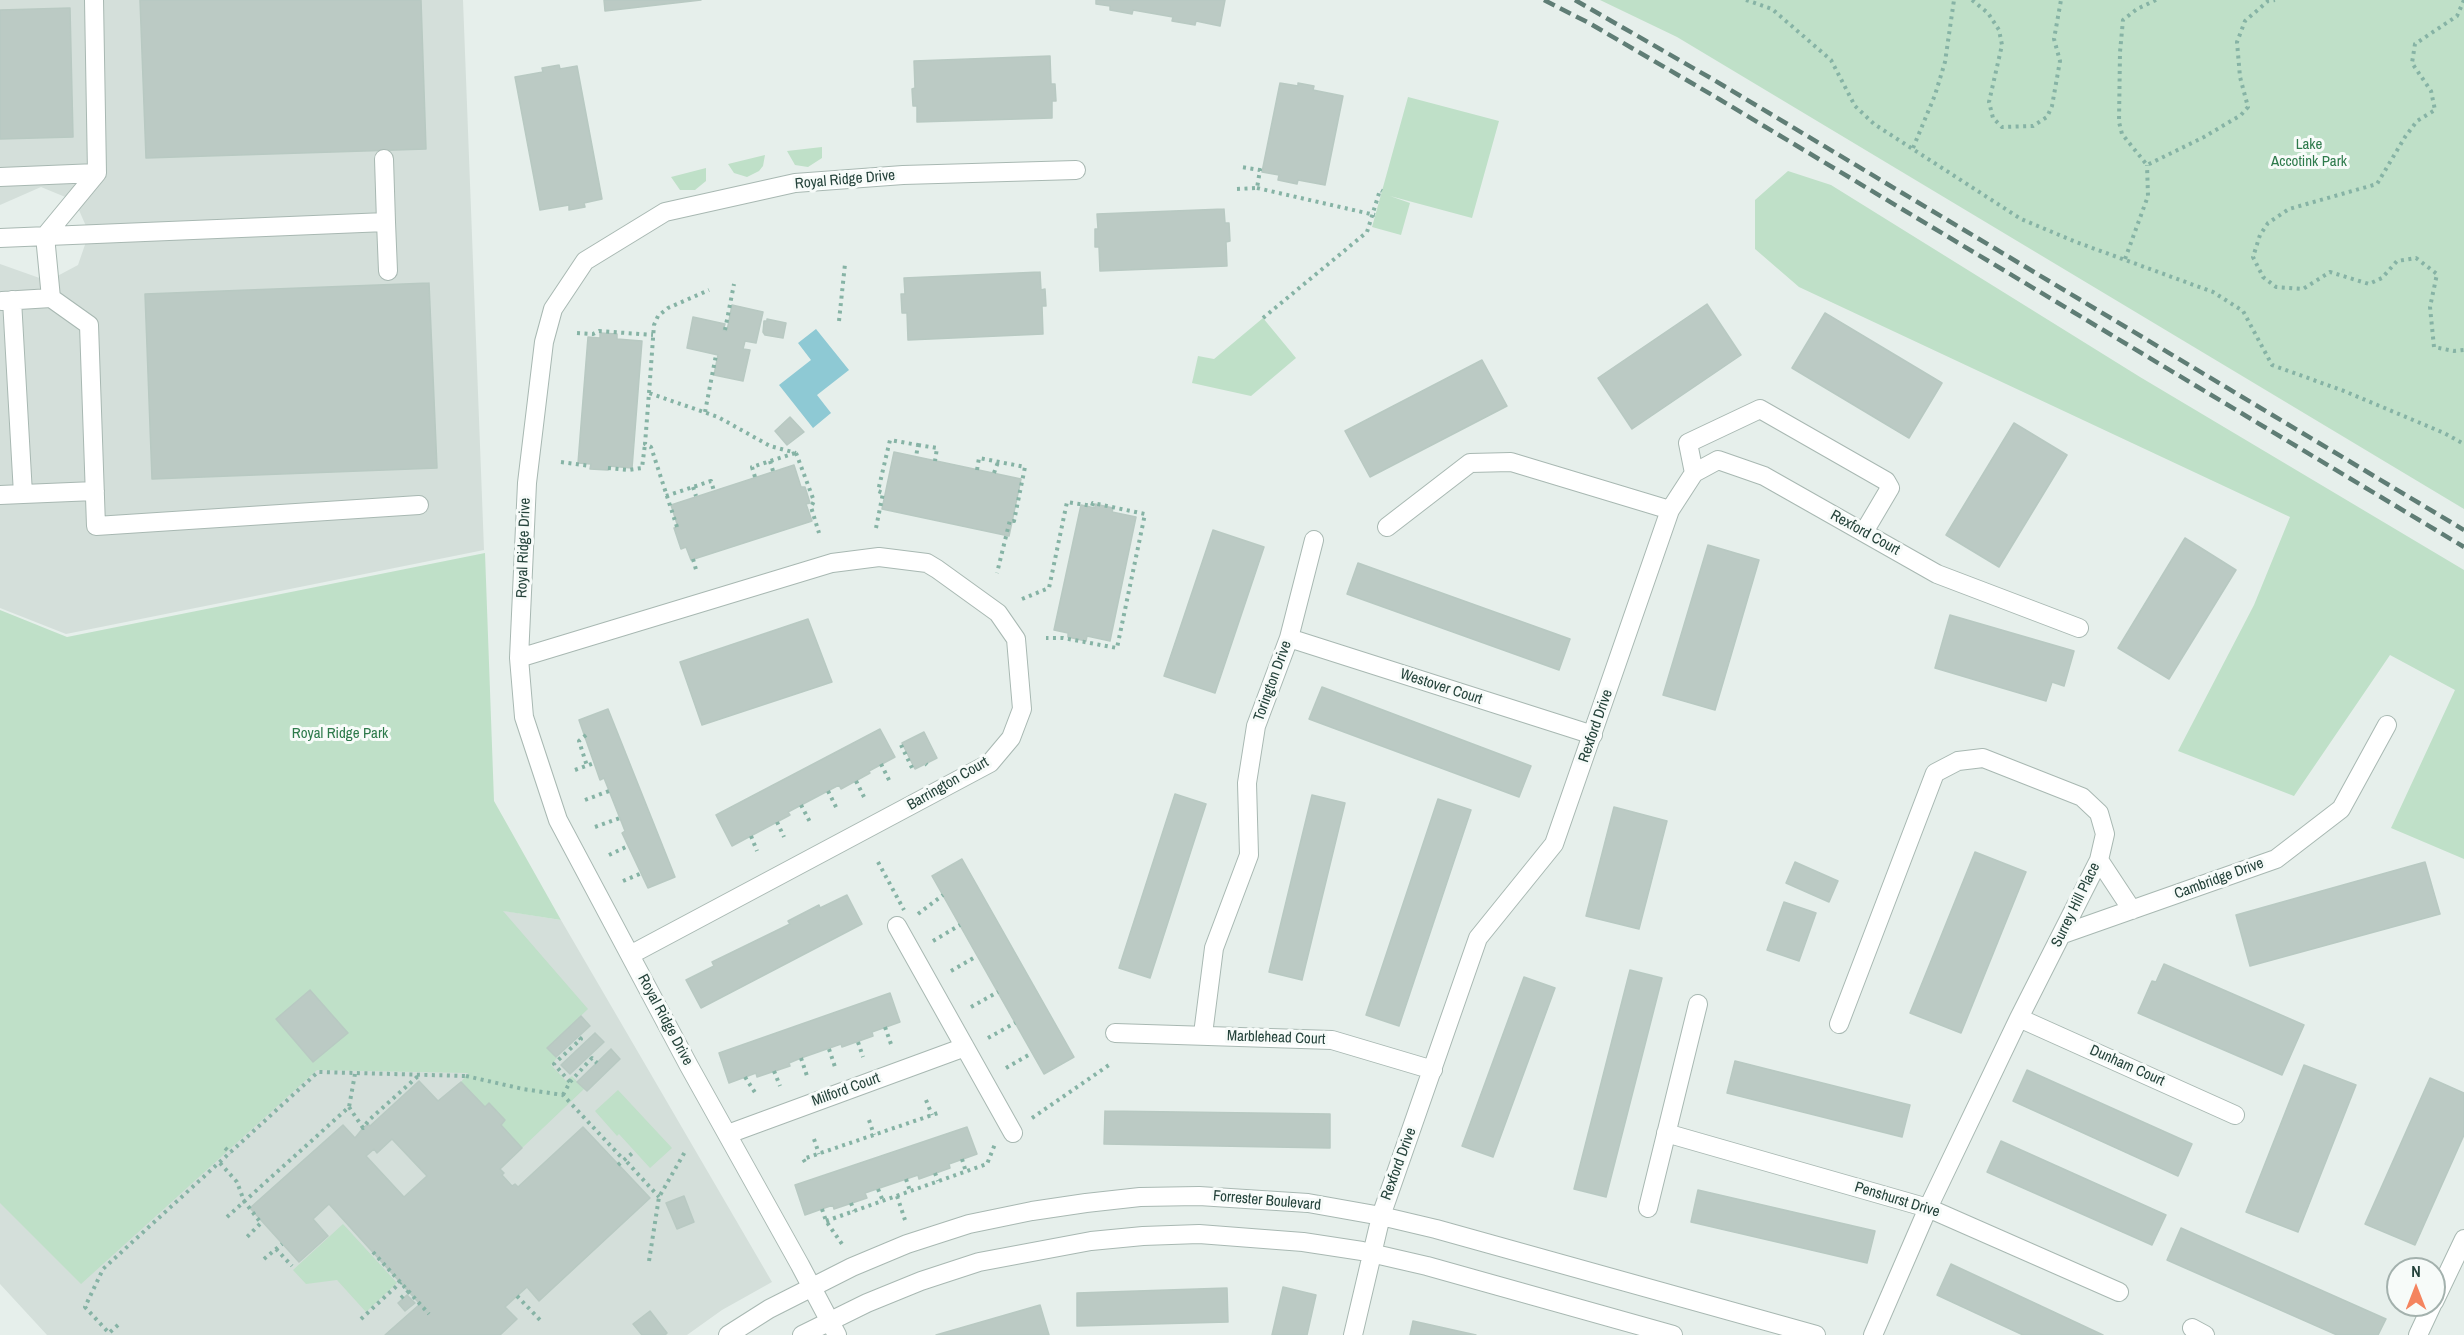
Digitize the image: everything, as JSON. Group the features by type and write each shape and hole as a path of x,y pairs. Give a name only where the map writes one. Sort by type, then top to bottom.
{"street":[{"path":"51,298 45,236 97,173 94,0"},
{"path":"384,159 388,271"},
{"name":"Royal Ridge Drive","path":"833,1328 812,1286 689,1066 558,820 524,717 519,658 527,483 544,342 553,309 585,261 665,212 795,183 903,175 1076,170"},
{"path":"0,177 97,173"},
{"path":"0,238 386,222"},
{"path":"23,494 6,301 51,298 89,325 96,526 419,505"},
{"path":"1387,526 1470,463 1511,462 1670,510 1694,473 1688,443 1760,409 1886,481 1890,488 1864,532"},
{"name":"Rexford Court","path":"1694,473 1718,460 1764,476 1937,574 2079,628"},
{"path":"0,495 94,491"},
{"name":"Rexford Drive","path":"1353,1335 1381,1216 1478,938 1554,844 1670,510"},
{"name":"Torington Drive","path":"1203,1034 1214,948 1248,855 1247,783 1256,726 1289,638 1314,540"},
{"name":"Barrington Court","path":"519,658 832,563 879,557 927,563 998,613 1016,639 1023,709 1011,738 990,763 630,955"},
{"name":"Westover Court","path":"1289,638 1593,735"},
{"name":"Cambridge Drive","path":"2062,934 2276,859 2341,809 2387,725"},
{"name":"Surrey Hill Place","path":"1839,1024 1935,773 1958,760 1983,758 2082,797 2099,813 2105,834 2099,860 2019,1017 1928,1208 1872,1335"},
{"path":"2099,860 2132,910"},
{"path":"903,922 965,1047 1013,1133"},
{"path":"1648,1208 1698,1004"},
{"name":"Dunham Court","path":"2019,1017 2235,1115"},
{"name":"Marblehead Court","path":"1115,1033 1203,1034 1332,1040 1433,1070"},
{"name":"Milford Court","path":"728,1134 965,1047"},
{"name":"Penshurst Drive","path":"1666,1133 1928,1208 2119,1292"},
{"name":"Forrester Boulevard","path":"728,1335 812,1286 907,1244 969,1224 1086,1203 1140,1197 1210,1196 1308,1203 1381,1216 1443,1231 1816,1335"},
{"path":"802,1335 833,1328 921,1281 979,1262 1091,1241 1199,1234 1303,1242 1372,1254 1438,1269 1672,1335"},
{"path":"2446,1276 2464,1239"},
{"path":"2418,1335 2426,1317"}],"path":[{"path":"1746,0 1772,9 1831,60 1855,106 1874,124 2021,219 2076,243 2213,292 2243,311 2272,365 2344,391 2444,433 2464,444"},
{"path":"1913,148 1935,95 1945,62 1954,0"},
{"path":"1972,0 1988,13 1999,30 2002,45 1989,102 1993,118 2002,127 2033,126 2047,117 2052,106 2060,61 2054,39 2061,0"},
{"path":"2125,259 2148,196 2147,165 2122,134 2119,122 2123,20 2137,9 2156,0"},
{"path":"2147,165 2204,137 2241,115 2248,107 2240,77 2237,42 2245,21 2268,1 2275,0"},
{"path":"2464,0 2457,16 2415,44 2412,63 2431,91 2435,110 2416,121 2377,184 2289,209 2268,223 2260,235 2253,257 2263,277 2276,286 2303,289 2330,272 2369,284 2382,278 2397,261 2416,258 2437,274 2430,307 2433,347 2454,351 2464,350"},
{"path":"1241,167 1260,170 1257,188"},
{"path":"1237,189 1257,188 1374,215"},
{"path":"1263,318 1368,232 1380,190 1382,191"},
{"path":"839,321 845,264"},
{"path":"725,330 734,284"},
{"path":"608,468 628,470 642,468 654,325 658,316 668,308 709,290"},
{"path":"577,333 593,334 599,331 653,335"},
{"path":"705,412 716,355"},
{"path":"649,393 718,417 771,446 796,453"},
{"path":"876,528 883,493 878,491 890,440 937,448 935,460"},
{"path":"645,444 651,447 677,527"},
{"path":"916,457 918,445"},
{"path":"755,477 752,467 796,453"},
{"path":"796,453 814,501 811,507 819,533"},
{"path":"977,470 979,458 1025,467 1014,521"},
{"path":"770,461 773,471"},
{"path":"561,462 590,466"},
{"path":"994,473 998,462"},
{"path":"666,496 711,481 714,491"},
{"path":"693,487 696,496"},
{"path":"1022,599 1049,588 1067,502 1092,506 1093,502 1145,514 1117,648 1063,638 1046,638"},
{"path":"1006,535 1010,520 1014,521"},
{"path":"996,573 1010,520 1014,521"},
{"path":"693,559 697,573"},
{"path":"585,735 579,741 587,766"},
{"path":"901,745 914,772"},
{"path":"575,770 594,763"},
{"path":"881,764 891,784"},
{"path":"856,781 864,797"},
{"path":"585,800 609,791"},
{"path":"828,791 837,811"},
{"path":"801,805 811,824"},
{"path":"595,827 620,818"},
{"path":"777,822 784,837"},
{"path":"751,836 757,851"},
{"path":"609,855 628,846"},
{"path":"878,862 903,922"},
{"path":"623,881 642,873"},
{"path":"918,914 943,895"},
{"path":"933,941 960,926"},
{"path":"951,972 977,956"},
{"path":"971,1007 998,992"},
{"path":"988,1038 1015,1023"},
{"path":"885,1027 892,1047"},
{"path":"569,1081 554,1064 571,1051 581,1039 578,1036"},
{"path":"858,1042 864,1057"},
{"path":"829,1049 835,1067"},
{"path":"1005,1068 1032,1053"},
{"path":"801,1058 807,1076"},
{"path":"563,1095 569,1081 592,1059 597,1063"},
{"path":"1032,1118 1109,1065"},
{"path":"774,1071 780,1086"},
{"path":"118,1325 109,1333 85,1307 103,1269 318,1072 466,1076 523,1089 563,1095 622,1158"},
{"path":"227,1217 349,1107 355,1074"},
{"path":"349,1107 363,1128 418,1076"},
{"path":"744,1077 756,1094"},
{"path":"926,1100 932,1115"},
{"path":"805,1162 803,1159 940,1113"},
{"path":"869,1120 874,1135"},
{"path":"814,1139 819,1154"},
{"path":"826,1221 987,1164 995,1144"},
{"path":"225,1148 231,1153"},
{"path":"649,1261 659,1197 686,1150"},
{"path":"618,1165 635,1151"},
{"path":"962,1159 966,1172"},
{"path":"627,1162 659,1197"},
{"path":"220,1163 237,1182 244,1201 261,1223 246,1238"},
{"path":"935,1173 939,1181"},
{"path":"906,1179 910,1191"},
{"path":"878,1189 883,1201"},
{"path":"897,1196 905,1220"},
{"path":"851,1203 854,1211"},
{"path":"822,1209 826,1221 842,1244"},
{"path":"264,1259 282,1244"},
{"path":"276,1249 292,1266"},
{"path":"373,1252 429,1314"},
{"path":"361,1319 401,1282"},
{"path":"401,1298 409,1292"},
{"path":"517,1296 541,1321"}],"shaded area":[{"path":"0,0 463,0 484,550 66,634 0,608 0,264 48,281 78,265 89,233 75,201 41,187 0,205"},
{"path":"70,841 561,920 772,1282 722,1310 687,1335 47,1335 0,1284 0,856"}],"green space":[{"name":"Lake Accotink Park","path":"1600,0 2464,0 2464,509 1677,37"},
{"path":"1408,97 1499,121 1472,218 1390,196 1410,203 1401,235 1372,227"},
{"path":"822,147 822,158 808,167 795,165 787,151"},
{"path":"765,155 763,166 759,171 747,177 734,173 728,164"},
{"path":"706,168 706,181 695,190 680,190 671,177"},
{"path":"1788,171 1831,185 2140,377 2464,570 2464,859 2391,828 2455,690 2390,655 2294,796 2178,751 2254,605 2290,517 1799,287 1755,249 1755,200"},
{"path":"1263,318 1296,358 1251,396 1192,383 1198,356 1214,359"},
{"name":"Royal Ridge Park","path":"485,553 494,801 561,920 503,911 588,1009 547,1048 557,1058 551,1065 566,1081 572,1076 584,1089 522,1148 501,1125 505,1120 489,1103 485,1107 461,1082 468,1073 317,1070 81,1284 0,1203 0,610 67,637"},
{"path":"618,1090 672,1148 650,1168 595,1111"},
{"path":"343,1224 397,1283 366,1312 337,1280 306,1284 293,1270"}],"water":[{"path":"816,329 849,370 817,395 831,413 813,428 779,385 811,360 798,343"}],"building":[{"path":"140,0 421,0 426,149 146,158"},
{"path":"604,0 701,0 605,11"},
{"path":"1096,0 1225,0 1220,26 1196,21 1195,25 1172,21 1173,17 1133,10 1132,14 1110,10 1110,6 1096,4"},
{"path":"70,8 73,137 0,139 0,10"},
{"path":"1050,56 1051,84 1055,84 1056,101 1052,101 1052,118 917,122 917,106 913,106 912,89 915,88 914,61"},
{"path":"559,65 560,69 577,66 602,199 584,203 585,207 569,210 569,205 540,210 515,77 543,72 542,68"},
{"path":"1280,83 1314,86 1313,90 1343,96 1325,185 1298,180 1297,184 1278,180 1279,175 1262,172"},
{"path":"1224,209 1225,223 1229,223 1230,241 1226,242 1227,266 1100,271 1099,247 1095,247 1095,229 1098,229 1097,214"},
{"path":"1040,272 1041,290 1045,289 1046,306 1042,306 1043,334 908,340 907,313 902,313 901,294 905,294 904,278"},
{"path":"429,283 437,468 152,479 145,294"},
{"path":"1707,304 1741,355 1632,429 1598,378"},
{"path":"732,305 763,312 756,343 745,341 743,349 750,350 743,381 714,375 718,355 687,348 693,317 725,324 723,330 727,331"},
{"path":"1825,313 1942,383 1909,438 1792,368"},
{"path":"767,319 786,323 783,338 765,335 764,321"},
{"path":"600,333 617,334 617,339 642,341 632,468 609,466 608,470 590,469 591,464 578,463 588,337 600,338"},
{"path":"1482,360 1507,406 1370,477 1345,431"},
{"path":"790,417 804,432 787,445 775,431"},
{"path":"2014,423 2067,455 1999,567 1946,535"},
{"path":"894,452 1021,479 1009,536 882,509"},
{"path":"794,465 801,487 805,487 810,503 806,504 812,521 691,560 686,547 681,549 674,528 678,527 671,505"},
{"path":"1095,504 1113,508 1112,512 1136,517 1110,641 1087,636 1086,641 1068,637 1068,633 1054,630 1081,505 1095,508"},
{"path":"1213,530 1264,547 1215,693 1164,676"},
{"path":"2185,538 2236,570 2169,679 2118,648"},
{"path":"1708,545 1759,560 1715,710 1663,695"},
{"path":"1358,563 1570,639 1559,670 1347,594"},
{"path":"1950,615 2074,651 2064,686 2052,682 2046,701 1935,668"},
{"path":"808,619 832,682 702,725 680,662"},
{"path":"1322,687 1531,766 1519,797 1309,719"},
{"path":"608,709 675,877 648,888 622,833 625,831 604,778 600,780 579,720"},
{"path":"880,729 895,757 841,789 839,785 788,812 790,815 732,846 716,815"},
{"path":"924,732 937,758 915,769 902,743"},
{"path":"1175,794 1206,804 1150,978 1119,968"},
{"path":"1312,795 1345,803 1302,980 1269,972"},
{"path":"1438,799 1471,810 1399,1026 1366,1015"},
{"path":"1614,807 1667,821 1639,929 1586,916"},
{"path":"1975,852 2026,872 1961,1033 1910,1013"},
{"path":"962,859 1074,1057 1044,1074 932,876"},
{"path":"1795,862 1838,881 1829,902 1786,883"},
{"path":"2425,862 2440,914 2250,966 2236,915"},
{"path":"847,895 862,924 701,1008 686,980 714,966 712,962 790,924 788,921 819,905 820,908"},
{"path":"1784,902 1816,913 1799,961 1767,950"},
{"path":"2164,964 2304,1025 2282,1075 2138,1013 2152,981 2156,982"},
{"path":"1630,970 1662,978 1606,1197 1574,1189"},
{"path":"1524,977 1555,988 1493,1157 1462,1146"},
{"path":"310,990 348,1033 313,1062 276,1019"},
{"path":"890,993 900,1022 872,1032 873,1036 801,1058 789,1063 790,1066 757,1077 756,1073 729,1083 719,1053"},
{"path":"581,1016 590,1026 556,1057 547,1048"},
{"path":"595,1033 604,1042 570,1074 561,1065"},
{"path":"611,1049 620,1059 587,1091 577,1082"},
{"path":"1735,1061 1910,1105 1902,1137 1727,1093"},
{"path":"2304,1065 2356,1085 2298,1232 2246,1212"},
{"path":"2027,1070 2192,1144 2178,1176 2013,1101"},
{"path":"2430,1078 2464,1093 2464,1135 2415,1245 2365,1224"},
{"path":"419,1081 438,1101 461,1082 485,1107 489,1103 505,1120 501,1125 522,1148 500,1169 504,1173 502,1175 512,1186 515,1184 518,1187 583,1127 650,1198 539,1301 527,1287 517,1296 505,1307 517,1319 500,1335 385,1335 420,1304 329,1204 313,1219 328,1236 299,1262 250,1208 343,1125 355,1138 368,1124 370,1126","holes":["392,1139 427,1176 404,1197 366,1156 374,1149 377,1153"]},
{"path":"1105,1111 1330,1114 1330,1148 1104,1144"},
{"path":"967,1127 977,1154 949,1164 950,1168 919,1179 918,1175 865,1193 867,1198 834,1209 833,1205 805,1215 795,1185"},
{"path":"2001,1141 2166,1215 2152,1245 1987,1172"},
{"path":"1698,1190 1875,1231 1867,1263 1691,1222"},
{"path":"684,1196 694,1222 677,1229 666,1203"},
{"path":"2181,1228 2386,1319 2378,1335 2337,1335 2167,1260"},
{"path":"1951,1264 2103,1335 2023,1335 1937,1295"},
{"path":"1283,1287 1316,1295 1307,1335 1272,1335"},
{"path":"1227,1288 1228,1322 1077,1326 1077,1293"},
{"path":"407,1295 415,1303 405,1311 398,1303"},
{"path":"1040,1305 1049,1335 936,1335"},
{"path":"650,1311 667,1333 665,1335 642,1335 633,1324"},
{"path":"1413,1321 1476,1335 1410,1335"}],"railway":[{"path":"1544,0 1589,23 1719,99 2464,547"},
{"path":"1575,0 1714,80 2464,530"}]}
